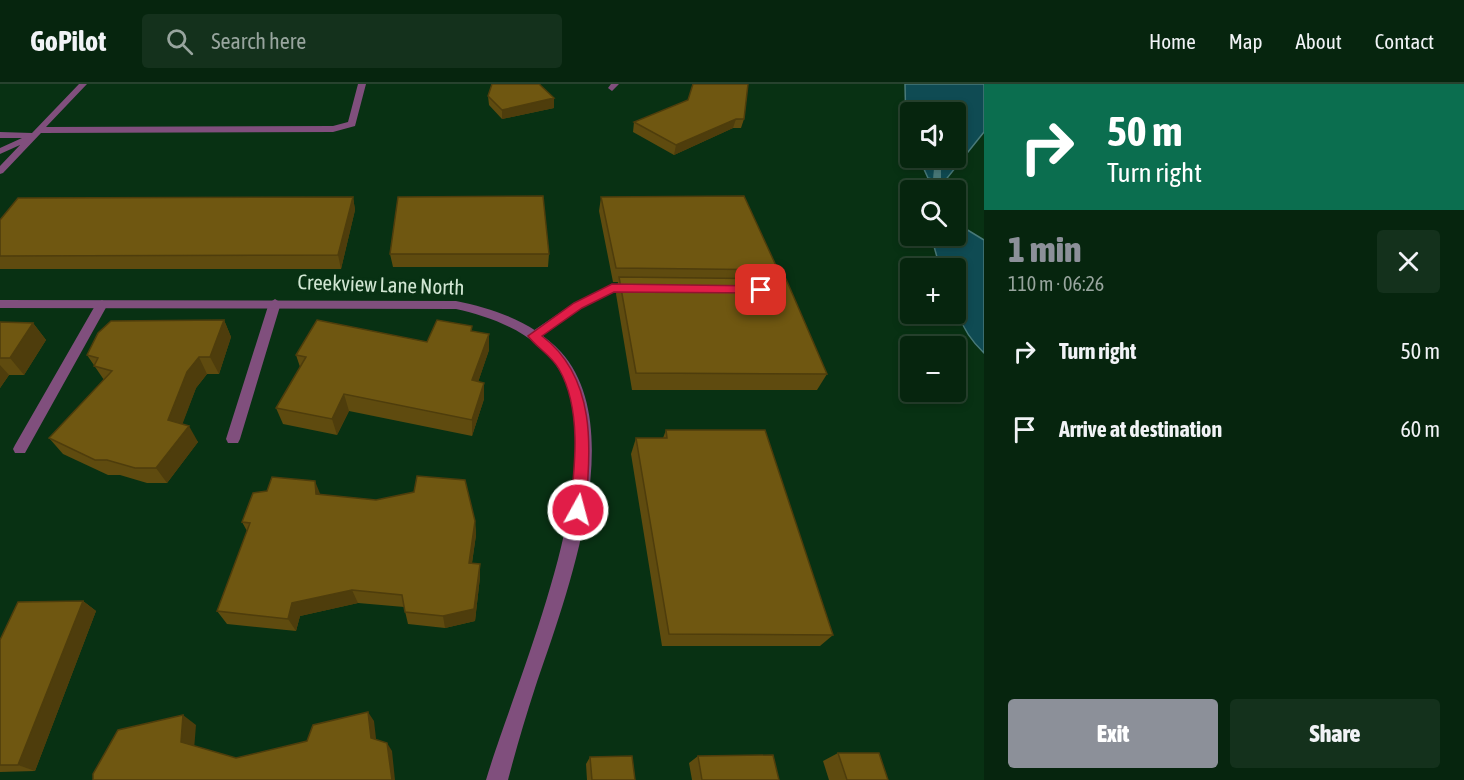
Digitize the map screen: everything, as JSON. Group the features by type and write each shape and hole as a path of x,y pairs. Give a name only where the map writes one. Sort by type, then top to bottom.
{"street":[{"name":"Creekview Lane North","path":"0,304 456,304 486,311 534,336 550,349 564,366 576,390 584,459 580,494 569,556 506,744 497,780"}],"lane":[{"path":"0,171 83,84"},
{"path":"0,135 38,132 333,129 352,124 362,84"},
{"path":"0,151 38,132"},
{"path":"534,336 578,306 612,288 647,288"},
{"path":"233,439 275,303"},
{"path":"20,449 102,304"}],"water":[{"path":"905,84 984,84 984,132 966,154 966,102 905,102"},
{"path":"924,168 955,168 946,180 928,178"},
{"path":"966,229 984,240 984,353 974,343 962,324 966,324 966,258 937,258 934,246 966,246"}],"building":[{"path":"492,84 539,84 554,98 502,110 488,96"},
{"path":"693,84 748,84 744,119 736,119 676,145 634,122 688,100"},
{"path":"543,196 549,254 390,254 398,197"},
{"path":"744,196 778,270 616,268 601,197"},
{"path":"353,197 338,255 0,256 0,220 18,198"},
{"path":"619,277 786,279 827,374 636,373"},
{"path":"224,320 210,357 199,357 187,372 168,420 189,426 156,468 135,468 107,460 95,460 49,438 112,371 94,366 98,358 87,355 98,333 111,321"},
{"path":"317,320 427,342 437,320 472,326 471,331 489,334 472,380 484,383 472,420 344,394 332,419 276,408 306,357 296,355"},
{"path":"0,322 33,323 10,358 0,358"},
{"path":"666,430 765,430 833,635 669,634 636,438 667,438"},
{"path":"417,476 465,480 475,521 469,563 480,564 474,609 443,616 405,612 402,595 352,590 292,603 288,619 217,611 250,523 242,522 253,493 267,491 272,477 315,481 316,494 376,500 414,492"},
{"path":"83,601 18,765 0,765 0,640 18,602"},
{"path":"368,712 371,738 387,743 392,780 93,780 93,774 118,730 183,715 181,742 236,758 307,741 313,725"},
{"path":"838,753 879,753 888,780 847,780"},
{"path":"773,755 779,780 702,780 698,756"},
{"path":"632,756 635,780 592,780 590,757"}],"waterway":[{"path":"937,180 938,168"}],"route":[{"path":"578,510 584,459 576,390 564,366 550,349 534,336 578,306 612,288 761,290"}]}
